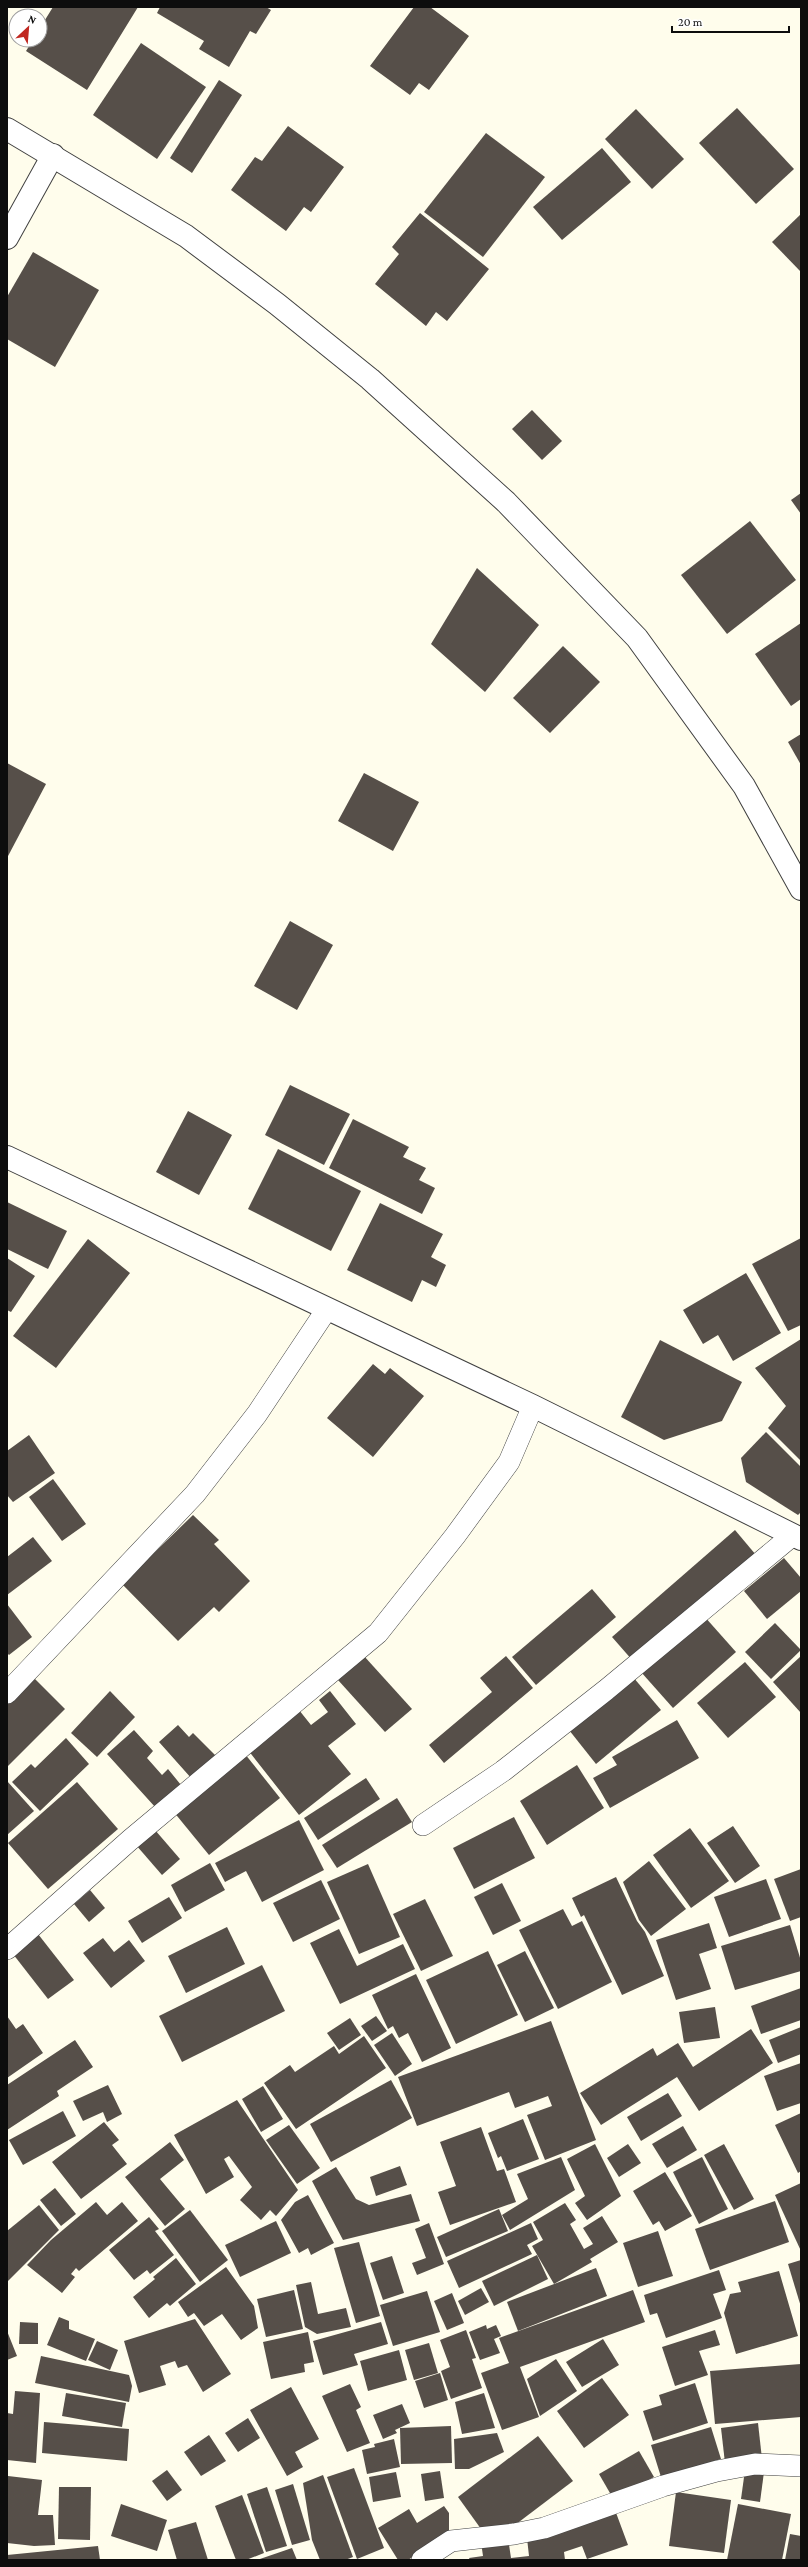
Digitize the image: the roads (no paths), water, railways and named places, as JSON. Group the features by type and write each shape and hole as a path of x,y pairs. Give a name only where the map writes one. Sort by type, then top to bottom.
{"street":[{"path":"7,129 186,236 277,304 370,379 506,502 637,638 744,786 801,889"},
{"path":"7,238 52,155"},
{"path":"7,1157 533,1406 797,1537"}],"lane":[{"path":"7,1692 195,1494 257,1414 327,1309"},
{"path":"7,1949 130,1840 378,1633 455,1536 509,1462 533,1406"},
{"path":"423,1825 509,1766 797,1537"},
{"path":"422,2560 451,2541 514,2534 544,2528 663,2486 717,2471 755,2464 801,2466"}]}
